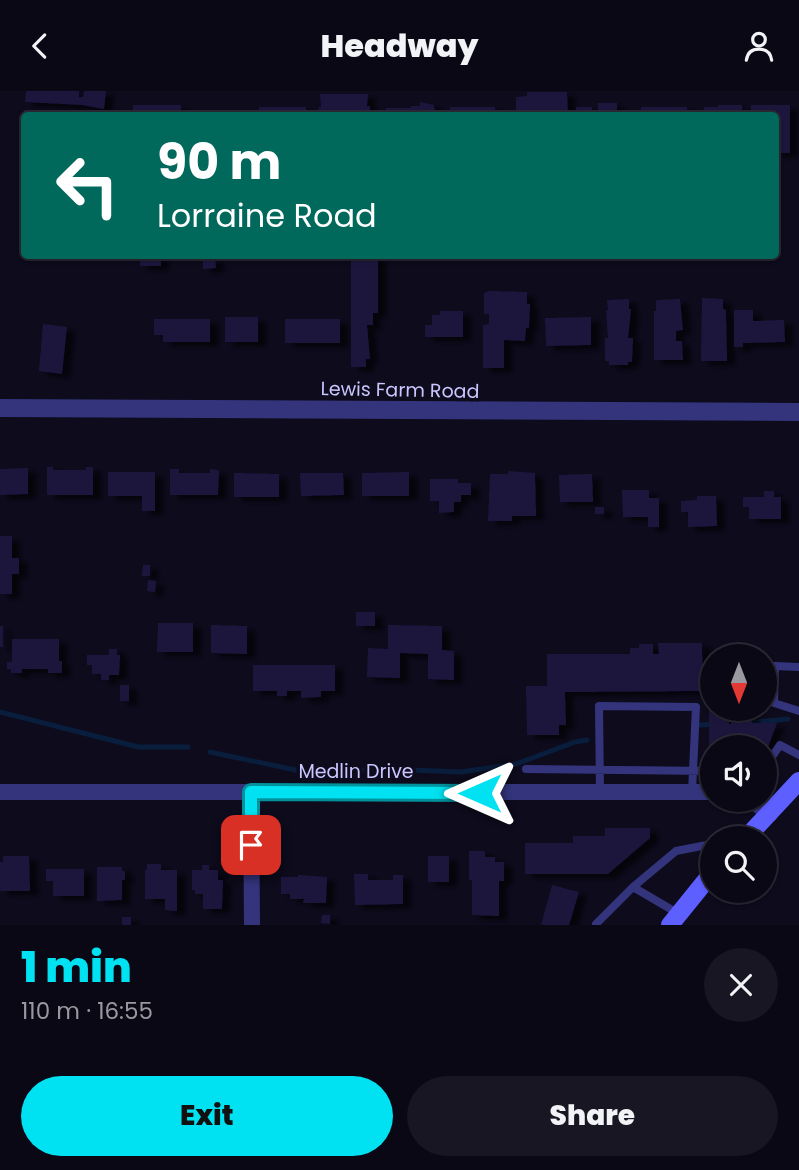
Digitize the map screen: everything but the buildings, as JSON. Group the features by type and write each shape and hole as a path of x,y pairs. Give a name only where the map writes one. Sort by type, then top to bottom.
{"main road":[{"path":"758,826 799,781"},
{"path":"675,919 700,888"}],"street":[{"name":"Lewis Farm Road","path":"0,408 799,412"},
{"name":"Medlin Drive","path":"0,792 700,792"},
{"path":"251,792 252,925"}],"lane":[{"path":"799,667 775,666 774,703 799,711"},
{"path":"600,792 599,706 696,707 692,792"},
{"path":"777,749 780,745 799,755"},
{"path":"526,769 700,771"},
{"path":"596,924 633,887 676,851 700,846"},
{"path":"633,887 675,919"}],"waterway":[{"path":"0,712 138,747 188,747"},
{"path":"745,723 788,719"},
{"path":"700,725 715,724"},
{"path":"210,752 305,772 386,769 461,772 516,764 587,740"}],"route":[{"path":"251,845 251,792 480,793"}]}
